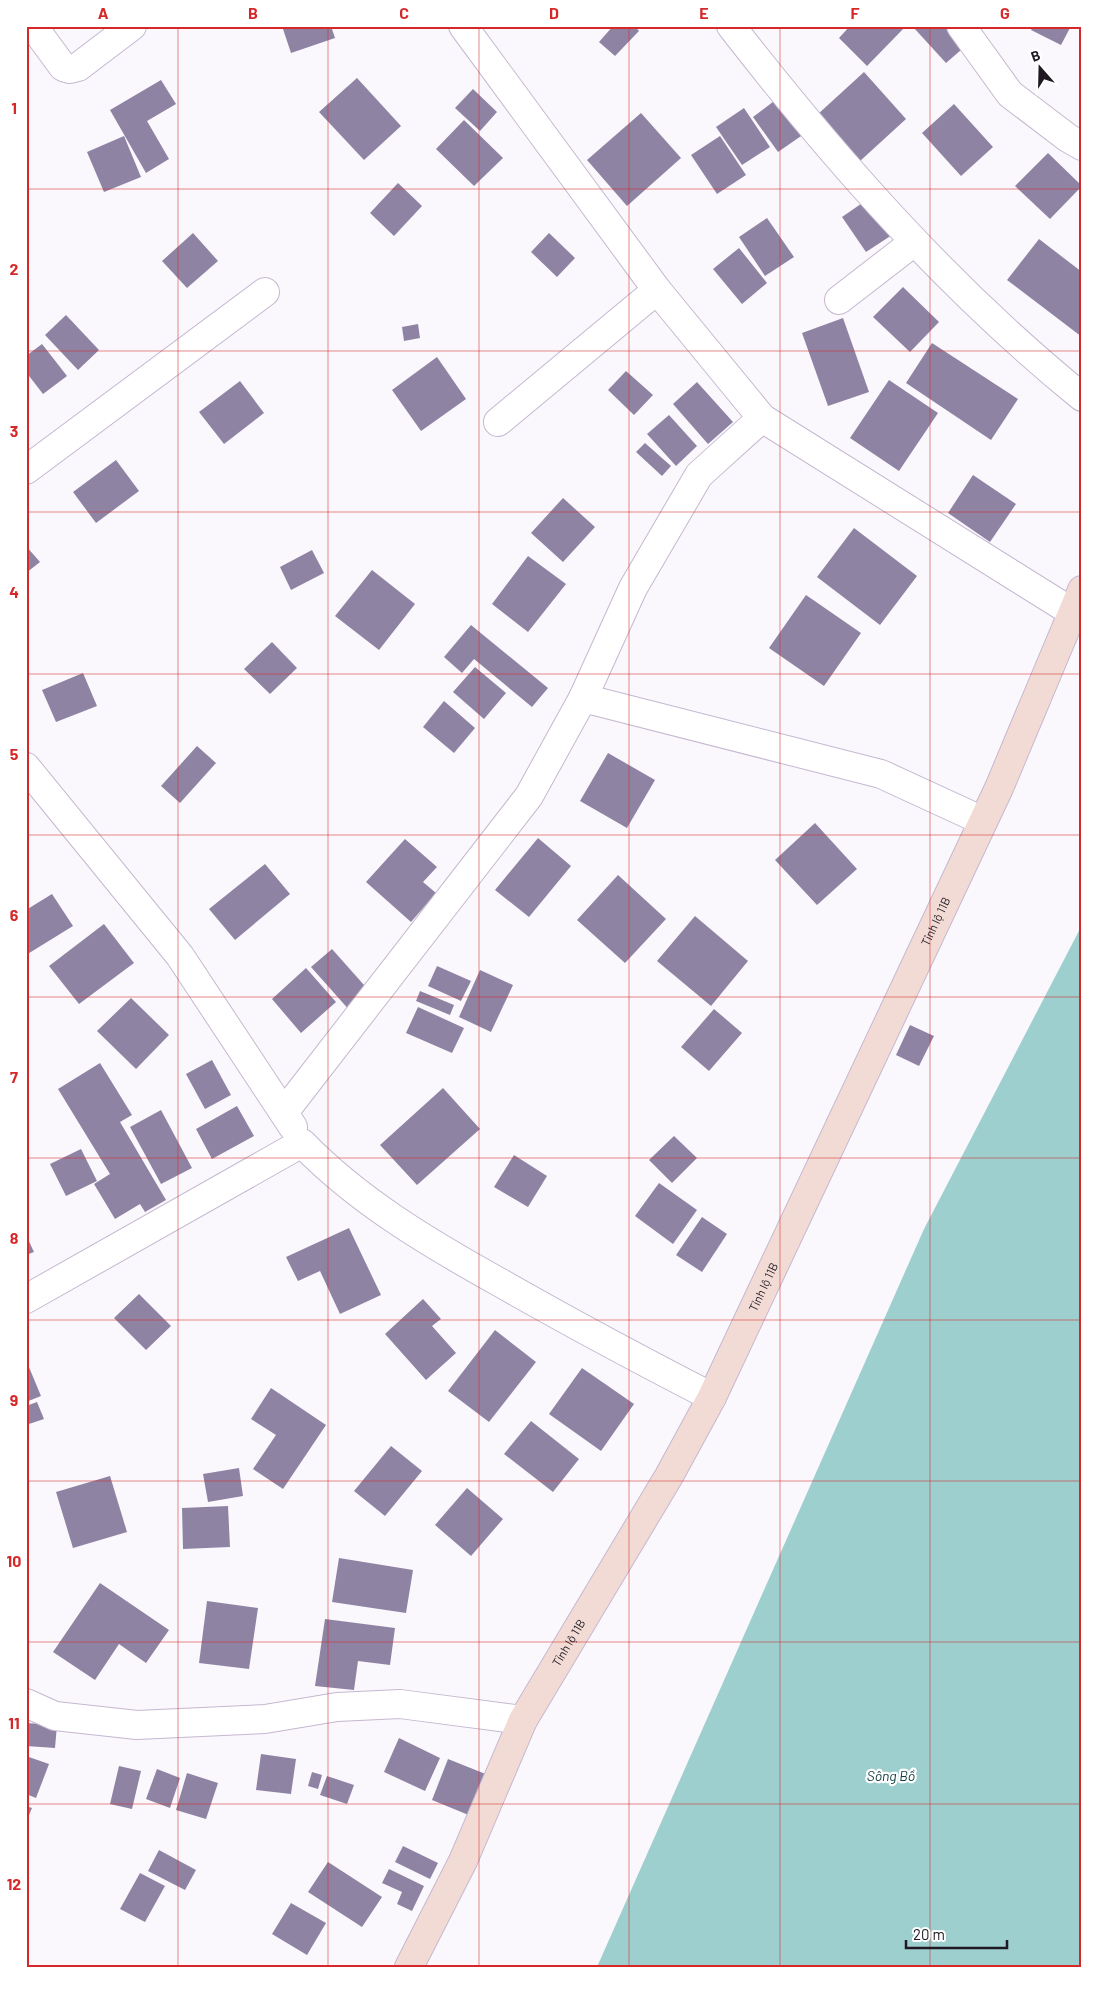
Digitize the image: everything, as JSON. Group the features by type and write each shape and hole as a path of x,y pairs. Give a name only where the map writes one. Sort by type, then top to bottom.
{"main road":[{"name":"Tỉnh lộ 11B","path":"409,1967 463,1861 524,1720 669,1476 712,1397 984,821 1077,601"}],"street":[{"path":"33,26 63,67 70,69 78,67 132,26"},
{"path":"463,26 657,290 762,418 1077,601"},
{"path":"731,26 793,106 914,242 1029,354 1082,397"},
{"path":"961,26 1010,94 1068,138 1082,146"},
{"path":"839,300 914,242"},
{"path":"498,422 657,290"},
{"path":"26,470 265,292"},
{"path":"284,1111 529,796 583,698 633,588 699,474 762,418"},
{"path":"583,698 881,774 984,821"},
{"path":"26,767 180,956 284,1111 302,1143 328,1170 424,1240 592,1335 712,1397"},
{"path":"26,1299 302,1143"},
{"path":"26,1703 55,1716 137,1724 265,1719 337,1706 400,1704 524,1720"}],"water":[{"name":"Sông Bồ","path":"1082,925 1082,1967 597,1967 924,1229"}],"building":[{"path":"282,26 331,26 335,38 291,53"},
{"path":"613,26 635,26 639,31 615,56 599,42"},
{"path":"850,26 906,26 867,66 839,38"},
{"path":"915,26 953,26 969,43 946,63 914,28"},
{"path":"1033,26 1071,26 1061,45 1031,30"},
{"path":"864,72 906,119 859,162 817,115"},
{"path":"357,78 401,126 364,160 319,112"},
{"path":"161,80 176,104 147,121 169,159 146,173 110,110"},
{"path":"473,89 497,112 480,131 455,108"},
{"path":"778,98 804,134 778,152 753,117"},
{"path":"954,104 993,147 961,176 922,133"},
{"path":"744,108 770,147 742,165 716,127"},
{"path":"641,113 681,158 627,206 587,160"},
{"path":"464,120 503,158 474,186 436,149"},
{"path":"124,136 141,177 104,192 87,152"},
{"path":"720,136 746,175 717,194 691,155"},
{"path":"1048,153 1082,186 1050,219 1015,186"},
{"path":"398,183 422,206 394,236 370,213"},
{"path":"868,199 892,235 866,252 842,217"},
{"path":"767,218 794,257 765,276 739,237"},
{"path":"193,233 218,261 187,288 162,261"},
{"path":"549,233 575,258 557,277 531,252"},
{"path":"1039,239 1082,272 1082,337 1007,280"},
{"path":"739,248 767,283 742,304 713,269"},
{"path":"903,287 939,322 910,352 873,317"},
{"path":"66,315 99,350 78,370 45,335"},
{"path":"843,318 869,392 828,406 802,333"},
{"path":"418,324 420,338 404,341 402,327"},
{"path":"932,343 1018,399 991,440 906,383"},
{"path":"42,344 67,376 43,394 26,372 26,356"},
{"path":"437,357 466,399 421,431 392,390"},
{"path":"626,371 653,395 634,415 608,390"},
{"path":"889,380 938,413 899,471 850,438"},
{"path":"240,381 264,413 224,444 199,412"},
{"path":"697,382 733,422 708,444 673,404"},
{"path":"669,415 697,446 676,466 647,434"},
{"path":"645,443 671,466 662,476 636,452"},
{"path":"116,460 139,491 96,523 73,492"},
{"path":"973,475 1016,504 990,542 948,513"},
{"path":"563,498 595,527 563,562 531,533"},
{"path":"854,528 917,576 880,625 817,577"},
{"path":"26,546 40,562 26,573"},
{"path":"312,550 324,573 291,590 280,567"},
{"path":"528,556 566,584 528,632 492,604"},
{"path":"372,570 415,604 379,650 335,616"},
{"path":"806,595 861,633 824,686 769,648"},
{"path":"471,625 548,688 532,707 474,659 462,673 444,657"},
{"path":"272,642 297,668 270,694 244,669"},
{"path":"475,667 506,693 484,719 453,692"},
{"path":"83,673 97,706 56,722 42,690"},
{"path":"444,701 475,728 454,753 423,727"},
{"path":"197,746 216,763 180,803 161,786"},
{"path":"608,753 655,780 627,828 580,801"},
{"path":"815,823 857,869 817,905 775,860"},
{"path":"538,838 571,866 529,917 495,890"},
{"path":"405,839 437,867 423,882 436,893 411,922 366,882"},
{"path":"265,864 290,894 235,940 209,909"},
{"path":"618,875 666,919 625,963 577,920"},
{"path":"52,894 73,926 26,955 26,910"},
{"path":"695,916 748,961 711,1006 657,961"},
{"path":"104,924 134,963 79,1004 49,966"},
{"path":"332,949 372,994 351,1012 311,967"},
{"path":"437,966 471,981 461,1001 428,986"},
{"path":"306,968 336,1002 301,1033 272,999"},
{"path":"480,970 513,985 491,1032 459,1017"},
{"path":"420,991 454,1005 450,1015 416,1001"},
{"path":"131,998 169,1035 136,1069 97,1031"},
{"path":"418,1007 464,1028 452,1053 406,1033"},
{"path":"714,1009 742,1033 709,1071 681,1047"},
{"path":"910,1025 934,1036 919,1066 896,1055"},
{"path":"212,1060 231,1095 205,1109 186,1074"},
{"path":"100,1063 132,1115 120,1122 166,1200 145,1212 140,1204 115,1219 94,1184 110,1174 58,1089"},
{"path":"443,1088 480,1129 417,1185 380,1145"},
{"path":"237,1106 254,1136 212,1159 196,1129"},
{"path":"161,1110 192,1168 161,1184 130,1127"},
{"path":"674,1136 697,1158 672,1183 649,1160"},
{"path":"81,1149 97,1181 66,1196 50,1164"},
{"path":"514,1155 547,1176 528,1207 494,1187"},
{"path":"659,1183 697,1210 673,1244 635,1216"},
{"path":"702,1217 727,1234 702,1272 676,1255"},
{"path":"349,1228 381,1295 340,1314 320,1271 298,1281 286,1257"},
{"path":"26,1235 34,1252 26,1255"},
{"path":"139,1294 171,1326 146,1350 114,1318"},
{"path":"423,1299 441,1319 432,1326 456,1353 426,1380 385,1334"},
{"path":"495,1330 536,1362 489,1422 448,1391"},
{"path":"26,1360 41,1396 26,1402"},
{"path":"582,1368 634,1404 601,1451 549,1414"},
{"path":"271,1388 326,1425 283,1489 253,1469 276,1435 251,1419"},
{"path":"37,1402 44,1419 26,1425 26,1406"},
{"path":"531,1421 579,1459 553,1492 504,1454"},
{"path":"391,1446 422,1471 385,1516 354,1491"},
{"path":"239,1468 243,1496 208,1502 203,1474"},
{"path":"110,1476 127,1532 73,1548 56,1492"},
{"path":"467,1488 503,1519 471,1556 435,1525"},
{"path":"228,1506 230,1547 183,1549 182,1508"},
{"path":"339,1558 413,1570 406,1613 332,1602"},
{"path":"100,1583 169,1630 146,1663 119,1644 95,1680 53,1652"},
{"path":"207,1601 258,1608 249,1669 199,1663"},
{"path":"325,1619 395,1628 390,1665 358,1661 354,1690 315,1686"},
{"path":"26,1723 57,1725 55,1748 26,1746"},
{"path":"399,1738 440,1758 425,1791 384,1772"},
{"path":"261,1754 296,1759 291,1794 256,1790"},
{"path":"26,1756 49,1764 36,1798 26,1794"},
{"path":"448,1759 488,1775 471,1816 432,1800"},
{"path":"119,1766 141,1771 132,1809 110,1804"},
{"path":"157,1769 180,1778 170,1808 146,1799"},
{"path":"312,1772 322,1775 318,1789 308,1786"},
{"path":"187,1773 218,1783 206,1819 176,1810"},
{"path":"327,1776 354,1785 347,1804 320,1795"},
{"path":"26,1806 32,1808 26,1822"},
{"path":"403,1846 438,1863 430,1879 395,1862"},
{"path":"159,1850 196,1870 185,1890 148,1871"},
{"path":"328,1862 382,1897 362,1927 308,1892"},
{"path":"389,1869 424,1886 412,1911 397,1904 402,1892 382,1883"},
{"path":"140,1873 165,1886 145,1922 120,1909"},
{"path":"291,1903 326,1923 307,1955 272,1934"}]}
